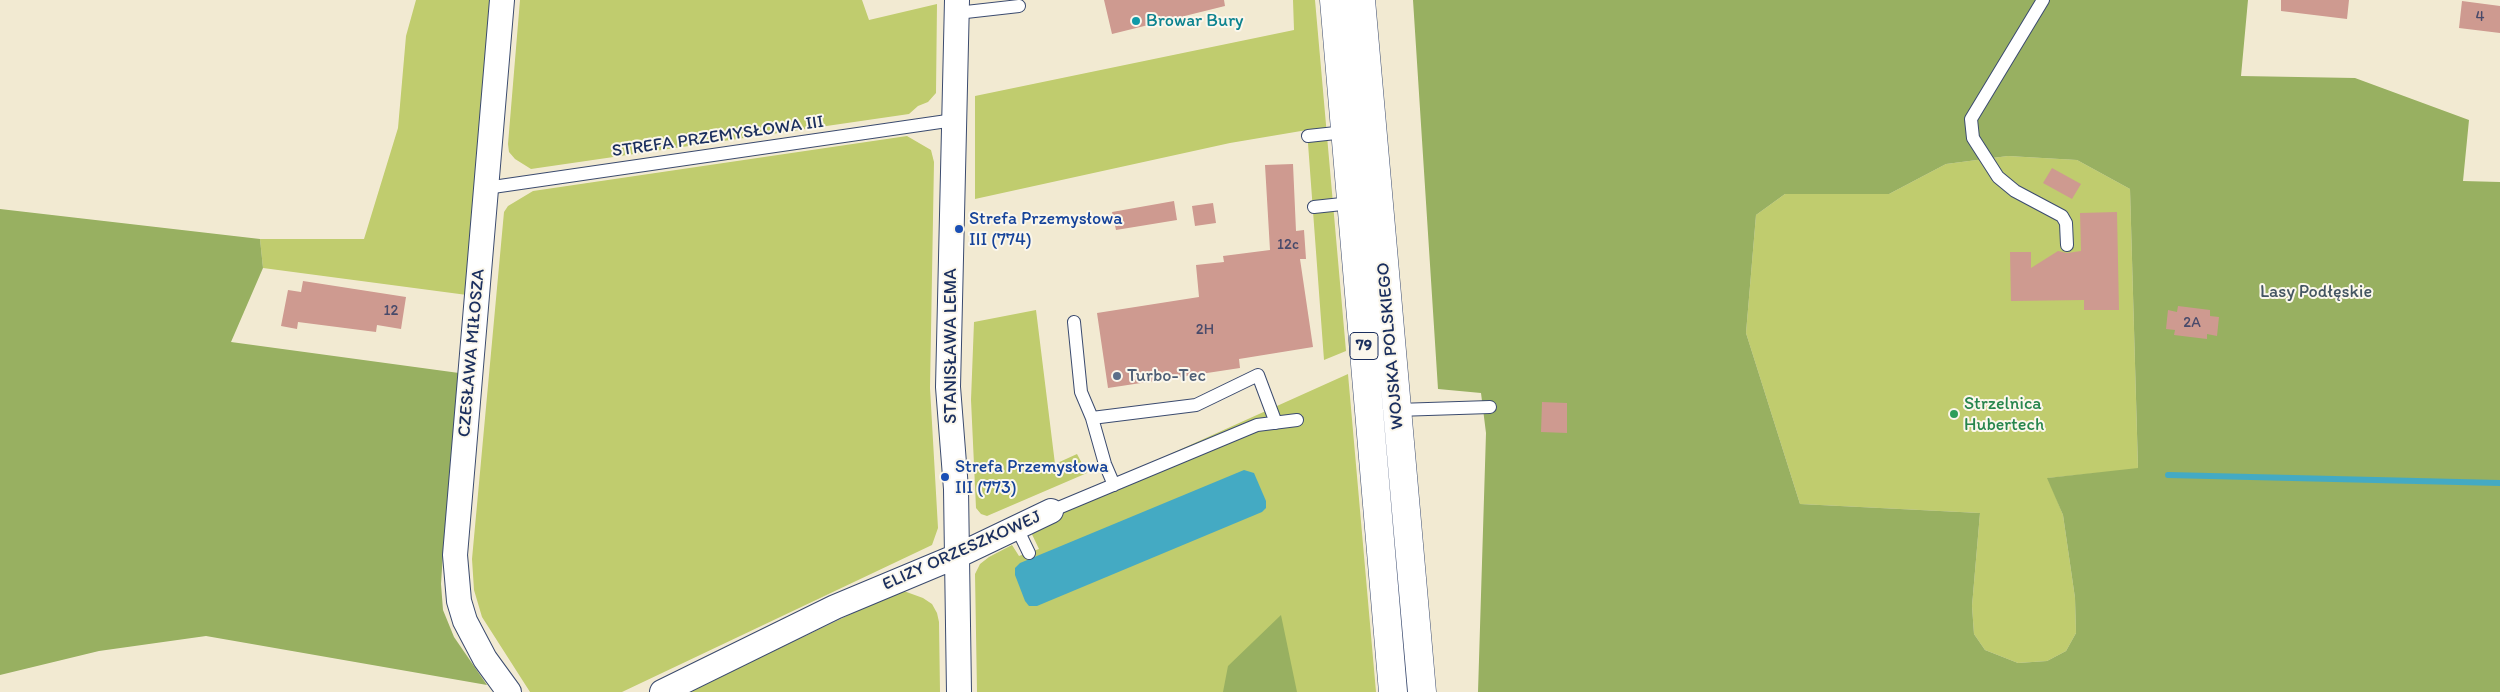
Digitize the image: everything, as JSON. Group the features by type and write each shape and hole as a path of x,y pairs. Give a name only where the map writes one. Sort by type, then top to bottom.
{"main road":[{"name":"WOJSKA POLSKIEGO","path":"1334,0 1394,692"},
{"name":"WOJSKA POLSKIEGO","path":"1361,0 1422,692"}],"street":[{"name":"CZESŁAWA MIŁOSZA","path":"502,0 456,546 456,578 459,601 474,639 509,692"},
{"name":"STANISŁAWA LEMA","path":"957,7 948,387 956,489 958,692"},
{"name":"ELIZY ORZESZKOWEJ","path":"662,692 855,598 957,556 1050,511"}],"lane":[{"path":"2043,0 1971,120 1973,138 1998,177 2015,191 2062,216 2066,223 2067,245"},
{"path":"957,7 1019,6"},
{"name":"STREFA PRZEMYSŁOWA III","path":"486,188 954,120"},
{"path":"1308,136 1345,132"},
{"path":"1314,207 1351,204"},
{"path":"1074,322 1081,392 1092,418 1105,464 1114,485"},
{"path":"1092,418 1196,405 1258,375 1276,423"},
{"path":"1397,410 1490,407"},
{"name":"ELIZY ORZESZKOWEJ","path":"1050,511 1257,425 1297,420"},
{"path":"1016,526 1029,553"}],"green space":[{"path":"416,0 493,0 467,295 263,268 260,239 364,239 398,128 406,36"},
{"path":"520,0 862,0 869,20 937,4 936,93 928,102 918,106 909,114 531,169 515,159 509,152 508,144"},
{"path":"1293,0 1315,0 1346,351 1324,360 1307,130 1230,143 975,199 975,96 1294,30"},
{"name":"Lasy Podłęskie","path":"1413,0 2248,0 2241,76 2355,78 2469,120 2463,181 2500,182 2500,692 1478,692 1486,433 1481,393 1438,389","holes":["2008,156 2077,160 2130,189 2138,468 2047,478 2063,515 2075,598 2076,633 2066,651 2047,661 2018,663 1985,650 1974,634 1972,606 1980,513 1800,504 1746,333 1756,215 1785,194 1889,194 1946,164"]},
{"path":"907,136 931,150 934,162 930,388 938,528 932,545 622,692 530,692 482,617 474,590 472,559 504,212 508,206 533,191"},
{"name":"Strzelnica Hubertech","path":"2008,156 2077,160 2130,189 2138,469 2048,478 2063,515 2075,598 2076,633 2066,651 2047,661 2018,663 1985,650 1974,634 1972,606 1980,513 1800,504 1746,333 1756,215 1785,194 1889,194 1946,164"},
{"path":"0,209 260,239 263,268 231,342 459,373 444,537 441,584 443,610 454,637 487,685 206,636 99,651 0,675"},
{"path":"1036,310 1055,464 1077,454 1087,473 987,516 981,514 976,508 971,400 974,322"},
{"path":"1348,374 1376,692 977,692 975,574 980,564 1012,545 1019,556 1039,549 1027,524 1108,482"},
{"path":"901,590 923,598 932,604 937,613 939,622 940,692 688,692"},
{"path":"1281,615 1297,692 1223,692 1228,666"}],"water":[{"path":"1244,470 1254,473 1266,501 1266,508 1262,512 1037,606 1029,606 1025,601 1015,575 1015,568 1020,563"}],"building":[{"name":"Browar Bury","path":"1104,0 1224,0 1225,6 1112,34"},
{"path":"2281,0 2349,0 2347,19 2281,11"},
{"path":"2462,1 2500,6 2500,33 2459,28"},
{"path":"1293,164 1296,231 1304,230 1306,259 1300,259 1313,347 1239,359 1240,368 1108,388 1097,313 1199,297 1196,265 1224,262 1223,256 1270,250 1265,165"},
{"path":"2052,168 2081,184 2072,199 2043,183"},
{"path":"1174,201 1177,220 1116,230 1112,212"},
{"path":"1213,203 1216,223 1195,226 1192,206"},
{"path":"2117,212 2119,310 2084,310 2084,300 2011,301 2010,252 2031,252 2031,268 2058,251 2067,253 2081,251 2080,213"},
{"path":"303,281 406,297 401,329 377,325 376,332 298,322 297,329 281,326 288,290 301,292"},
{"path":"2178,306 2210,310 2210,316 2219,317 2217,336 2207,334 2207,339 2174,335 2175,330 2166,329 2168,310 2177,312"},
{"path":"1542,402 1567,403 1567,433 1541,432"}],"waterway":[{"path":"2168,475 2500,483"}],"place":[{"name":"Browar Bury","path":"1136,21"},
{"name":"Strefa Przemysłowa III (774)","path":"959,229"},
{"name":"Turbo-Tec","path":"1117,376"},
{"name":"Strzelnica Hubertech","path":"1954,414"},
{"name":"Strefa Przemysłowa III (773)","path":"945,477"}]}
